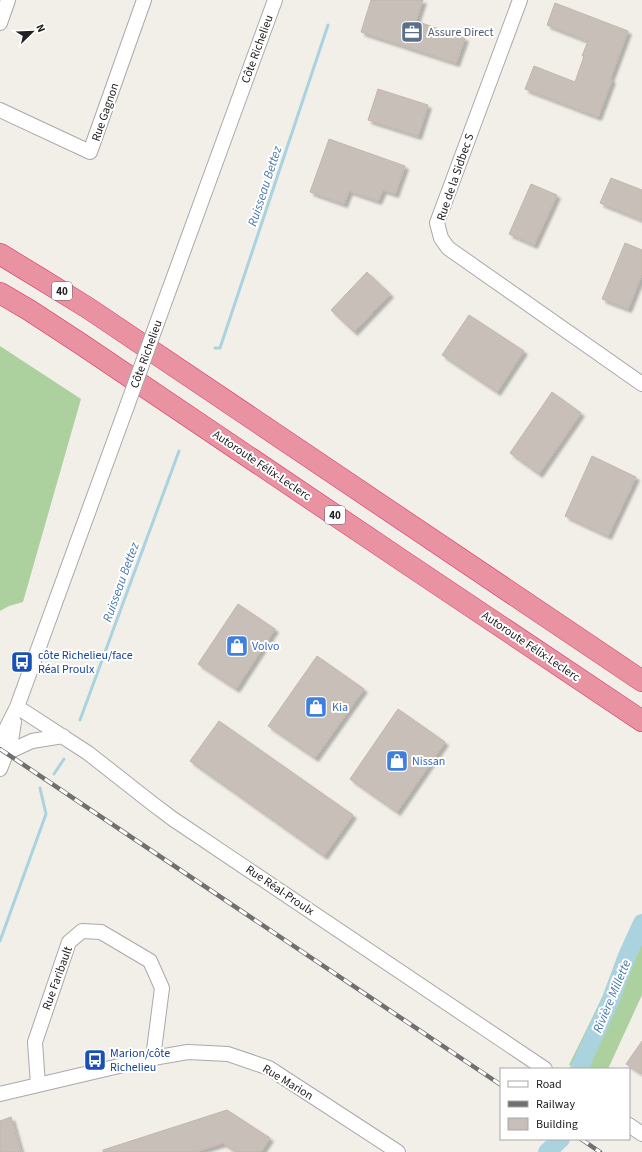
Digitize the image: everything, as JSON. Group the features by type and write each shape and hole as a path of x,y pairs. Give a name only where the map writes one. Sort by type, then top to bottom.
{"highway":[{"name":"40","path":"0,254 88,308 642,681"},
{"name":"Autoroute Félix-Leclerc","path":"0,293 82,344 396,557 642,720"}],"street":[{"path":"0,23 8,0"},
{"name":"Rue Gagnon","path":"0,110 90,152 144,0"},
{"name":"Côte Richelieu","path":"0,769 3,747 17,707 275,0"},
{"name":"Rue de la Sidbec S","path":"520,0 438,222 441,238 448,248 641,379"},
{"name":"Rue Réal-Proulx","path":"17,707 63,736 103,764 143,797 168,815 544,1068"},
{"path":"3,747 63,736"},
{"name":"Rue Faribault","path":"38,1085 35,1042 69,942 82,931 101,932 150,961 162,988 153,1058"},
{"name":"Rue Marion","path":"0,1094 153,1058 188,1052 228,1054 269,1068 398,1152"},
{"path":"630,1126 642,1134"}],"green space":[{"path":"0,346 81,399 23,602 9,606 0,611"},
{"path":"642,916 642,995 608,1068 579,1068 569,1065"}],"building":[{"path":"371,0 423,0 416,21 465,38 456,63 361,32"},
{"path":"555,3 628,31 598,117 525,89 534,66 575,82 588,41 547,25"},
{"path":"378,89 428,105 418,136 368,120"},
{"path":"329,139 405,166 395,194 383,190 378,201 349,191 344,204 310,192"},
{"path":"611,178 642,190 642,220 600,203"},
{"path":"531,184 557,195 534,245 509,234"},
{"path":"625,243 642,250 642,274 628,309 602,299"},
{"path":"367,272 390,294 354,332 331,310"},
{"path":"469,315 524,351 497,392 442,355"},
{"path":"552,392 581,413 539,474 510,453"},
{"path":"592,456 636,477 608,536 565,516"},
{"name":"Volvo","path":"238,604 275,629 236,689 198,664"},
{"name":"Kia","path":"317,656 364,689 315,758 268,726"},
{"name":"Nissan","path":"398,709 445,742 397,812 350,779"},
{"path":"219,721 353,815 324,856 190,761"},
{"path":"642,1041 642,1074 626,1064"},
{"path":"227,1110 270,1138 261,1152 236,1152 223,1143 195,1152 103,1152 103,1150"},
{"path":"11,1117 21,1152 0,1152 0,1121"}],"waterway":[{"name":"Ruisseau Bettez","path":"215,348 220,348 328,25"},
{"name":"Ruisseau Bettez","path":"80,720 179,451"},
{"name":"Ruisseau Bettez","path":"54,774 64,759"},
{"name":"Ruisseau Bettez","path":"0,941 46,814 40,788"},
{"name":"Rivière Millette","path":"579,1068 611,999 627,956 642,923"},
{"name":"Rivière Millette","path":"547,1152 560,1140"}],"railway":[{"path":"0,749 500,1084"},
{"path":"582,1140 600,1152"}],"place":[{"name":"Assure Direct","path":"412,32"},
{"name":"Volvo","path":"237,646"},
{"name":"côte Richelieu/face Réal Proulx","path":"22,662"},
{"name":"Kia","path":"316,707"},
{"name":"Nissan","path":"397,761"},
{"name":"Marion/côte Richelieu","path":"95,1060"}]}
